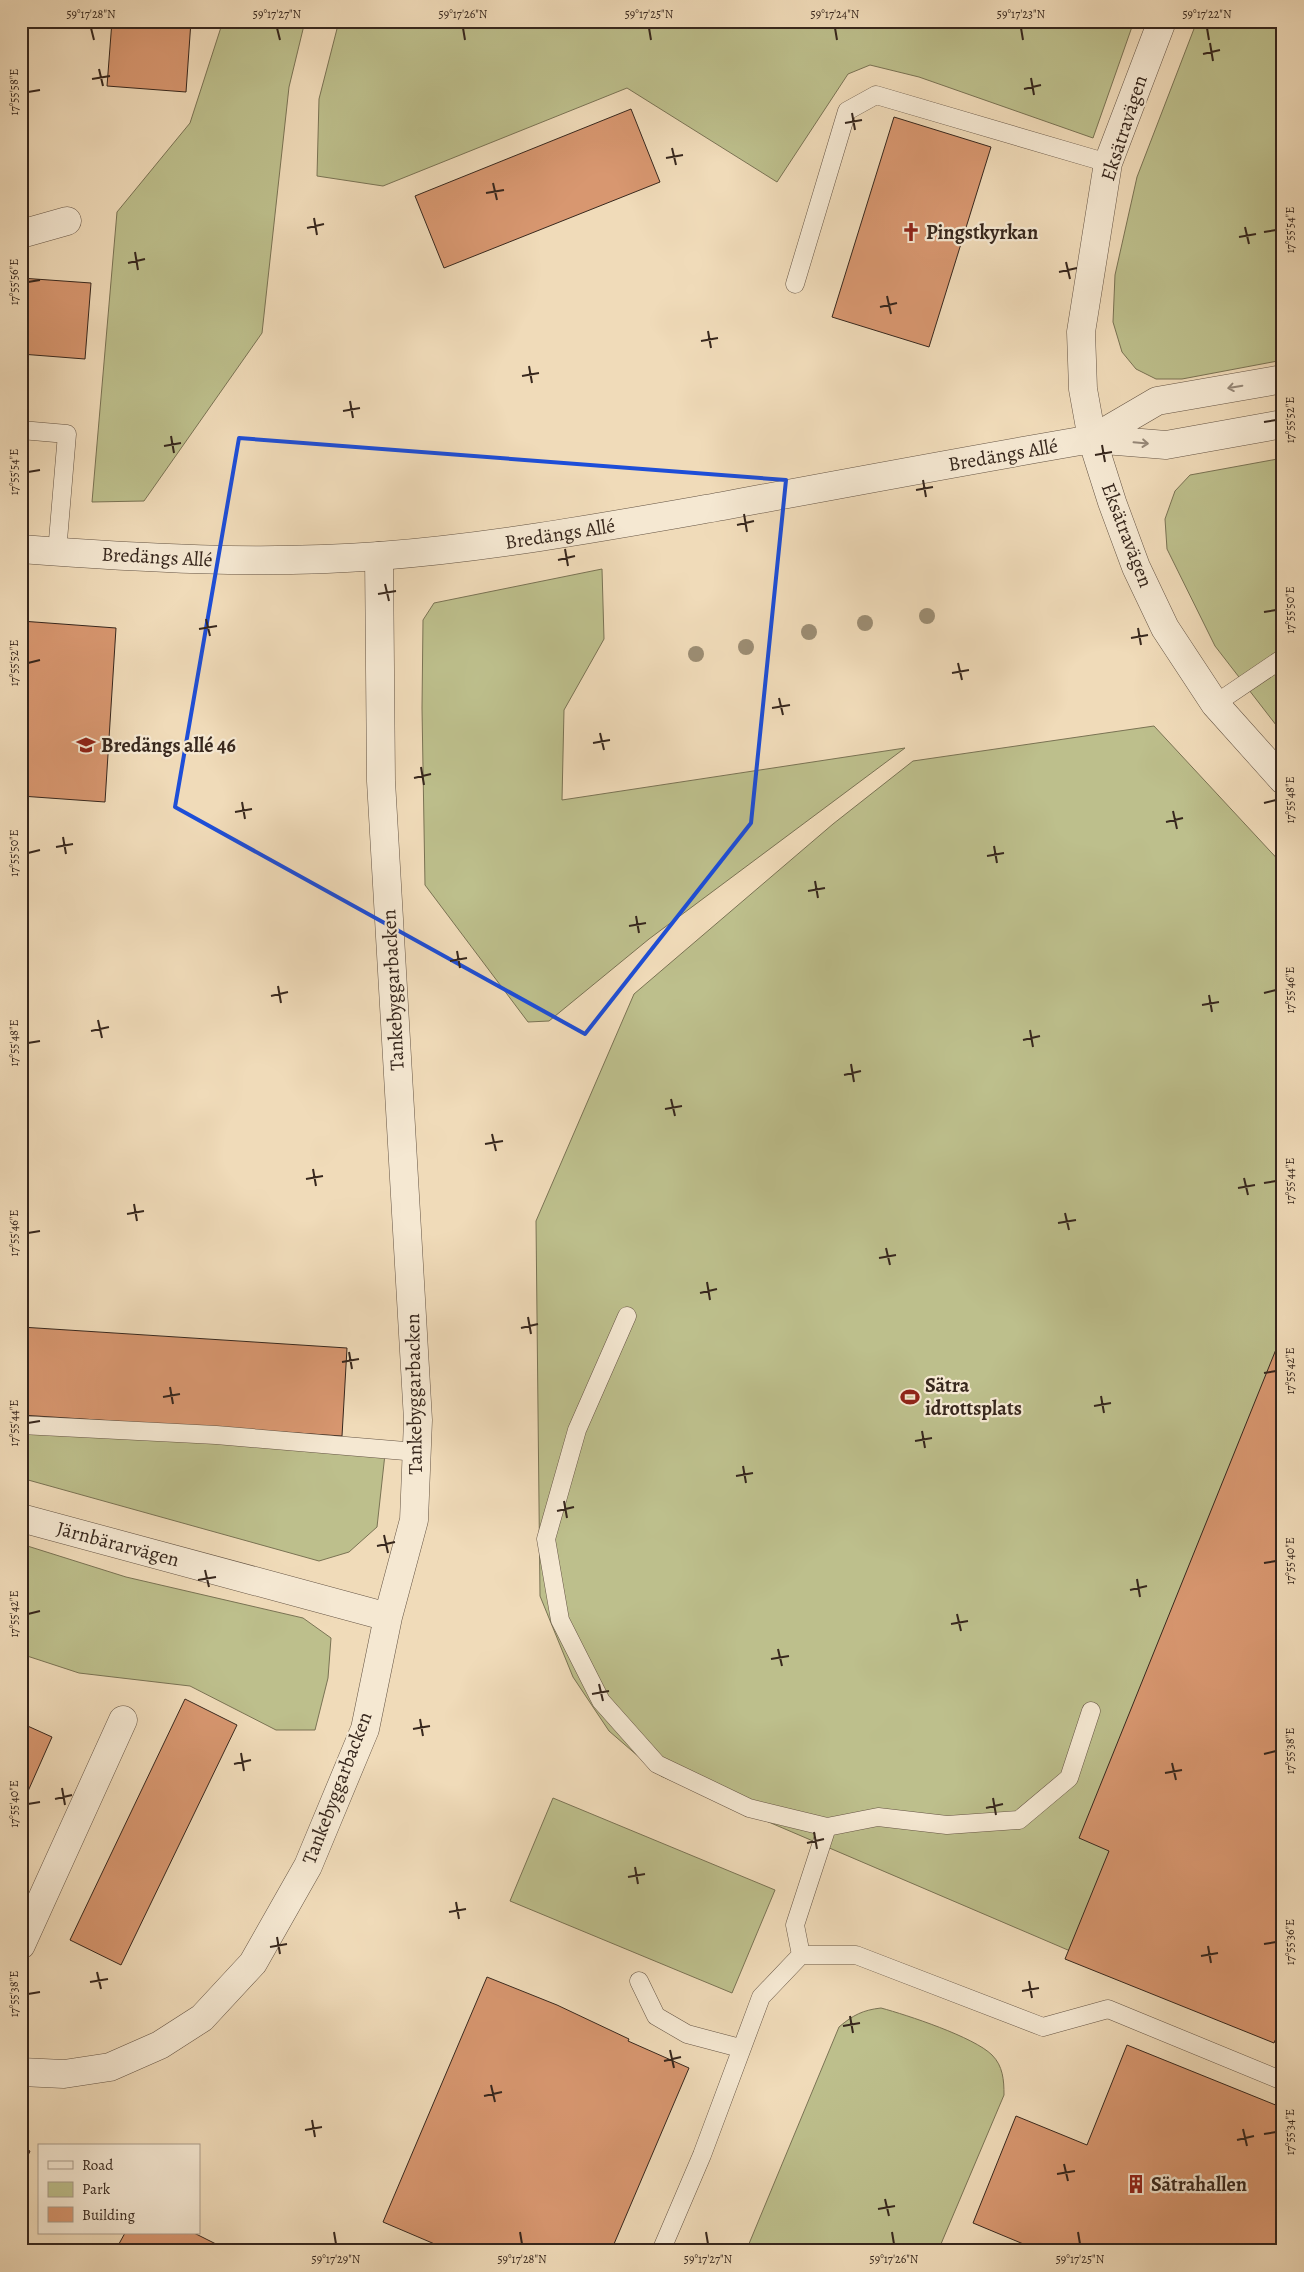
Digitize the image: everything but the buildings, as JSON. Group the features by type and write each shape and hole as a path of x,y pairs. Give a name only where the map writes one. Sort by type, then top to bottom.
{"street":[{"name":"Eksätravägen","path":"1162,21 1108,163 1081,332 1083,389 1092,439 1136,567 1165,628 1215,704 1283,780"},
{"path":"21,234 67,220"},
{"name":"Bredängs Allé","path":"1092,439 1156,401 1283,379"},
{"name":"Bredängs Allé","path":"21,549 230,560 299,560 380,556 480,546 590,530 1092,439 1166,445 1283,424"},
{"name":"Tankebyggarbacken","path":"21,2072 64,2074 110,2067 160,2045 202,2018 253,1963 308,1866 365,1729 388,1617 414,1520 418,1420 381,781 380,556"},
{"name":"Järnbärarvägen","path":"21,1518 388,1617"},
{"path":"21,1945 123,1720"}],"lane":[{"path":"795,284 847,111 876,95 1108,163"},
{"path":"21,430 66,434 57,552"},
{"path":"1215,704 1283,658"},
{"path":"627,1316 577,1430 546,1539 560,1620 601,1701 656,1764 749,1808 827,1827 878,1817 948,1825 1019,1820 1069,1778 1091,1711"},
{"path":"21,1425 216,1435 417,1452"},
{"path":"801,1955 796,1925 827,1827"},
{"path":"661,2251 702,2155 760,1996 801,1955 856,1955 1043,2026 1108,2009 1283,2081"},
{"path":"639,1981 656,2016 687,2034 740,2048"}],"highlighted area":[{"path":"239,438 786,480 751,823 585,1034 175,807"}],"green space":[{"path":"223,21 305,21 289,87 262,333 144,501 92,502 117,212 190,123"},
{"path":"339,21 1134,21 1093,138 919,77 870,65 848,74 777,182 627,88 383,186 317,176 319,99"},
{"path":"1197,21 1283,21 1283,360 1182,379 1156,379 1136,369 1122,352 1113,322 1115,275 1137,177"},
{"path":"1283,458 1283,734 1215,646 1167,549 1165,519 1175,491 1190,475"},
{"path":"602,569 604,639 564,710 562,800 905,748 649,939 549,1021 528,1022 425,885 422,708 423,620 434,603"},
{"name":"Sätra idrottsplats","path":"1154,726 1283,865 1283,2042 661,1776 609,1731 573,1677 540,1596 536,1221 634,994 833,824 913,761"},
{"path":"21,1427 385,1454 377,1527 349,1552 319,1561 21,1478"},
{"path":"21,1544 126,1577 303,1618 331,1638 328,1678 315,1730 276,1730 190,1686 79,1673 21,1654"},
{"path":"553,1798 775,1890 732,1993 510,1901"},
{"path":"881,2008 923,2021 971,2041 996,2059 1002,2074 1004,2095 938,2251 746,2251 839,2027 858,2014"}],"place":[{"name":"Pingstkyrkan","path":"911,232"},
{"name":"Bredängs allé 46","path":"86,745"},
{"name":"Sätra idrottsplats","path":"910,1397"},
{"name":"Sätrahallen","path":"1136,2184"}]}
